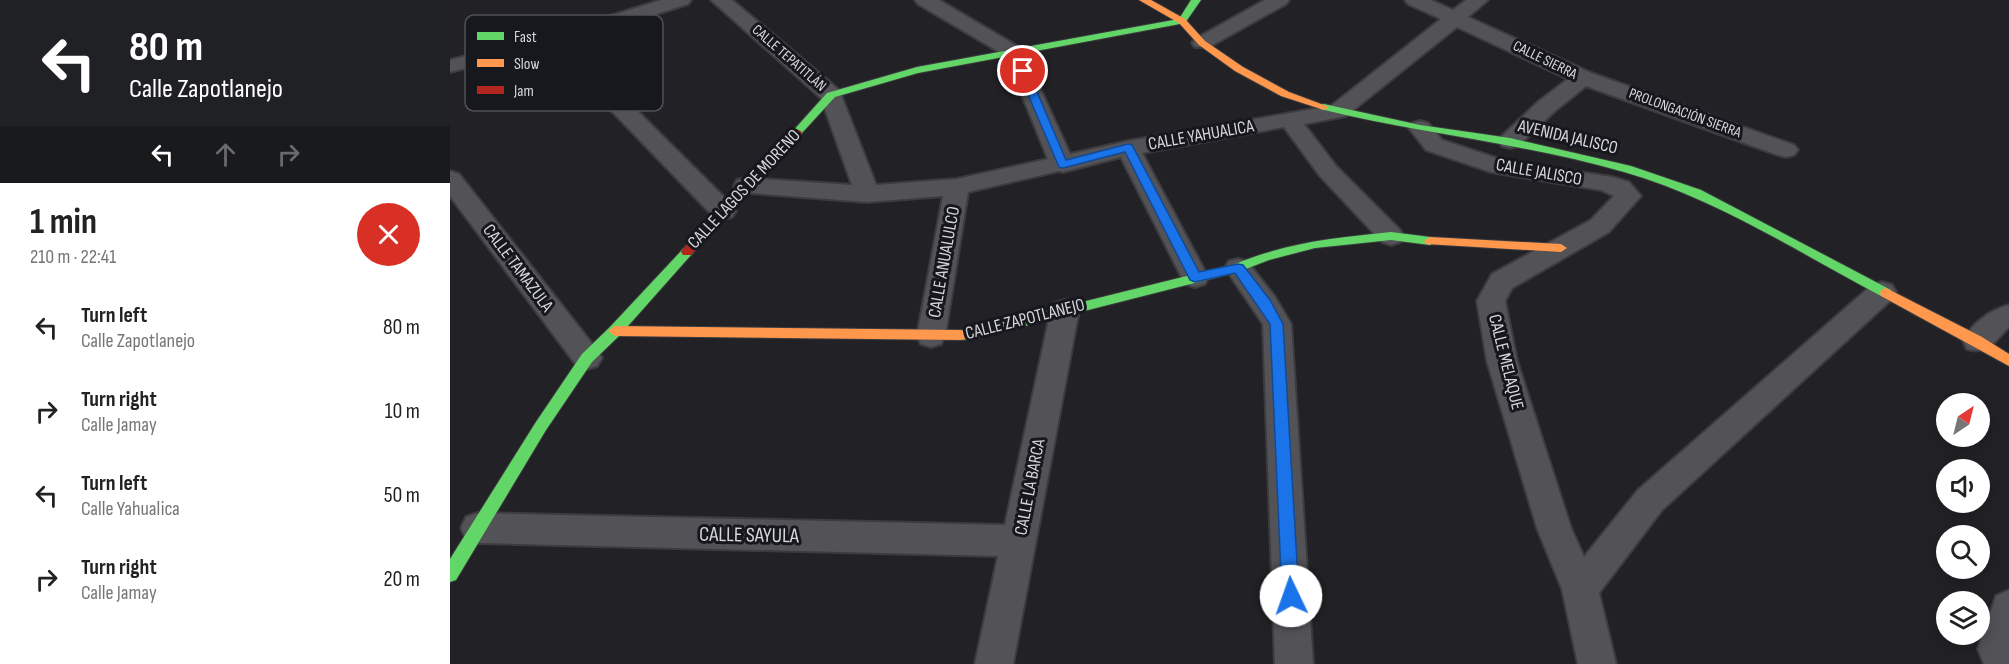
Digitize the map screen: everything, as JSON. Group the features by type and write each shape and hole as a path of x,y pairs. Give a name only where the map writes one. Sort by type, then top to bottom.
{"street":[{"path":"633,15 681,0"},
{"name":"CALLE TEPATITLÁN","path":"721,0 831,95 867,194"},
{"path":"925,0 1016,53 1063,165"},
{"name":"AVENIDA JALISCO","path":"1144,0 1182,21 1202,43 1239,69 1285,94 1338,111 1420,128 1510,141 1627,169 1697,193 1977,341 2009,361"},
{"path":"831,95 917,70 1182,21 1196,0"},
{"path":"1202,43 1279,0"},
{"name":"CALLE SIERRA","path":"1415,0 1583,78 1546,106 1510,141"},
{"name":"CALLE YAHUALICA","path":"746,186 867,194 957,188 1128,148 1338,111 1478,0"},
{"path":"450,66 465,62"},
{"name":"PROLONGACIÓN SIERRA","path":"1583,78 1786,150"},
{"name":"CALLE LAGOS DE MORENO","path":"450,574 587,358 615,331 831,95"},
{"path":"624,111 723,211"},
{"path":"1289,119 1328,171 1391,236"},
{"name":"CALLE JALISCO","path":"1420,128 1434,145 1499,167 1603,183 1620,188 1629,196"},
{"path":"1128,148 1195,277"},
{"name":"CALLE TAMAZULA","path":"450,178 587,358"},
{"name":"CALLE ANUALULCO","path":"931,336 957,188"},
{"name":"CALLE MELAQUE","path":"1597,664 1580,589 1554,528 1505,372 1491,301 1502,280 1600,226 1629,196"},
{"name":"CALLE ZAPOTLANEJO","path":"615,331 970,335 1238,268 1265,257 1315,244 1391,236 1437,242 1561,248"},
{"path":"1238,268 1265,304 1276,324 1294,664"},
{"path":"1580,589 1650,500 1882,292"},
{"name":"CALLE LA BARCA","path":"994,664 1065,310"},
{"path":"1977,341 2000,319 2009,315"},
{"name":"CALLE SAYULA","path":"478,528 1020,541"},
{"path":"2003,664 1997,649 2009,608"}],"traffic: fast":[{"path":"797,132 831,95 917,70 1182,21 1196,0"},
{"path":"1324,107 1420,128 1510,141 1627,169 1697,193 1886,293"},
{"path":"960,335 970,335 1238,268 1265,257 1315,244 1391,236 1430,241"},
{"path":"450,574 541,426 587,358 615,331 687,252"}],"traffic: slow":[{"path":"1144,0 1182,21 1202,43 1239,69 1285,94 1324,107"},
{"path":"1430,241 1561,248"},
{"path":"1886,293 1977,341 2009,361"},
{"path":"615,331 960,335"}],"traffic: jam":[{"path":"687,252 797,132"}],"route":[{"path":"1023,71 1063,165 1128,148 1195,277 1238,268 1265,304 1276,324 1291,596"}]}
